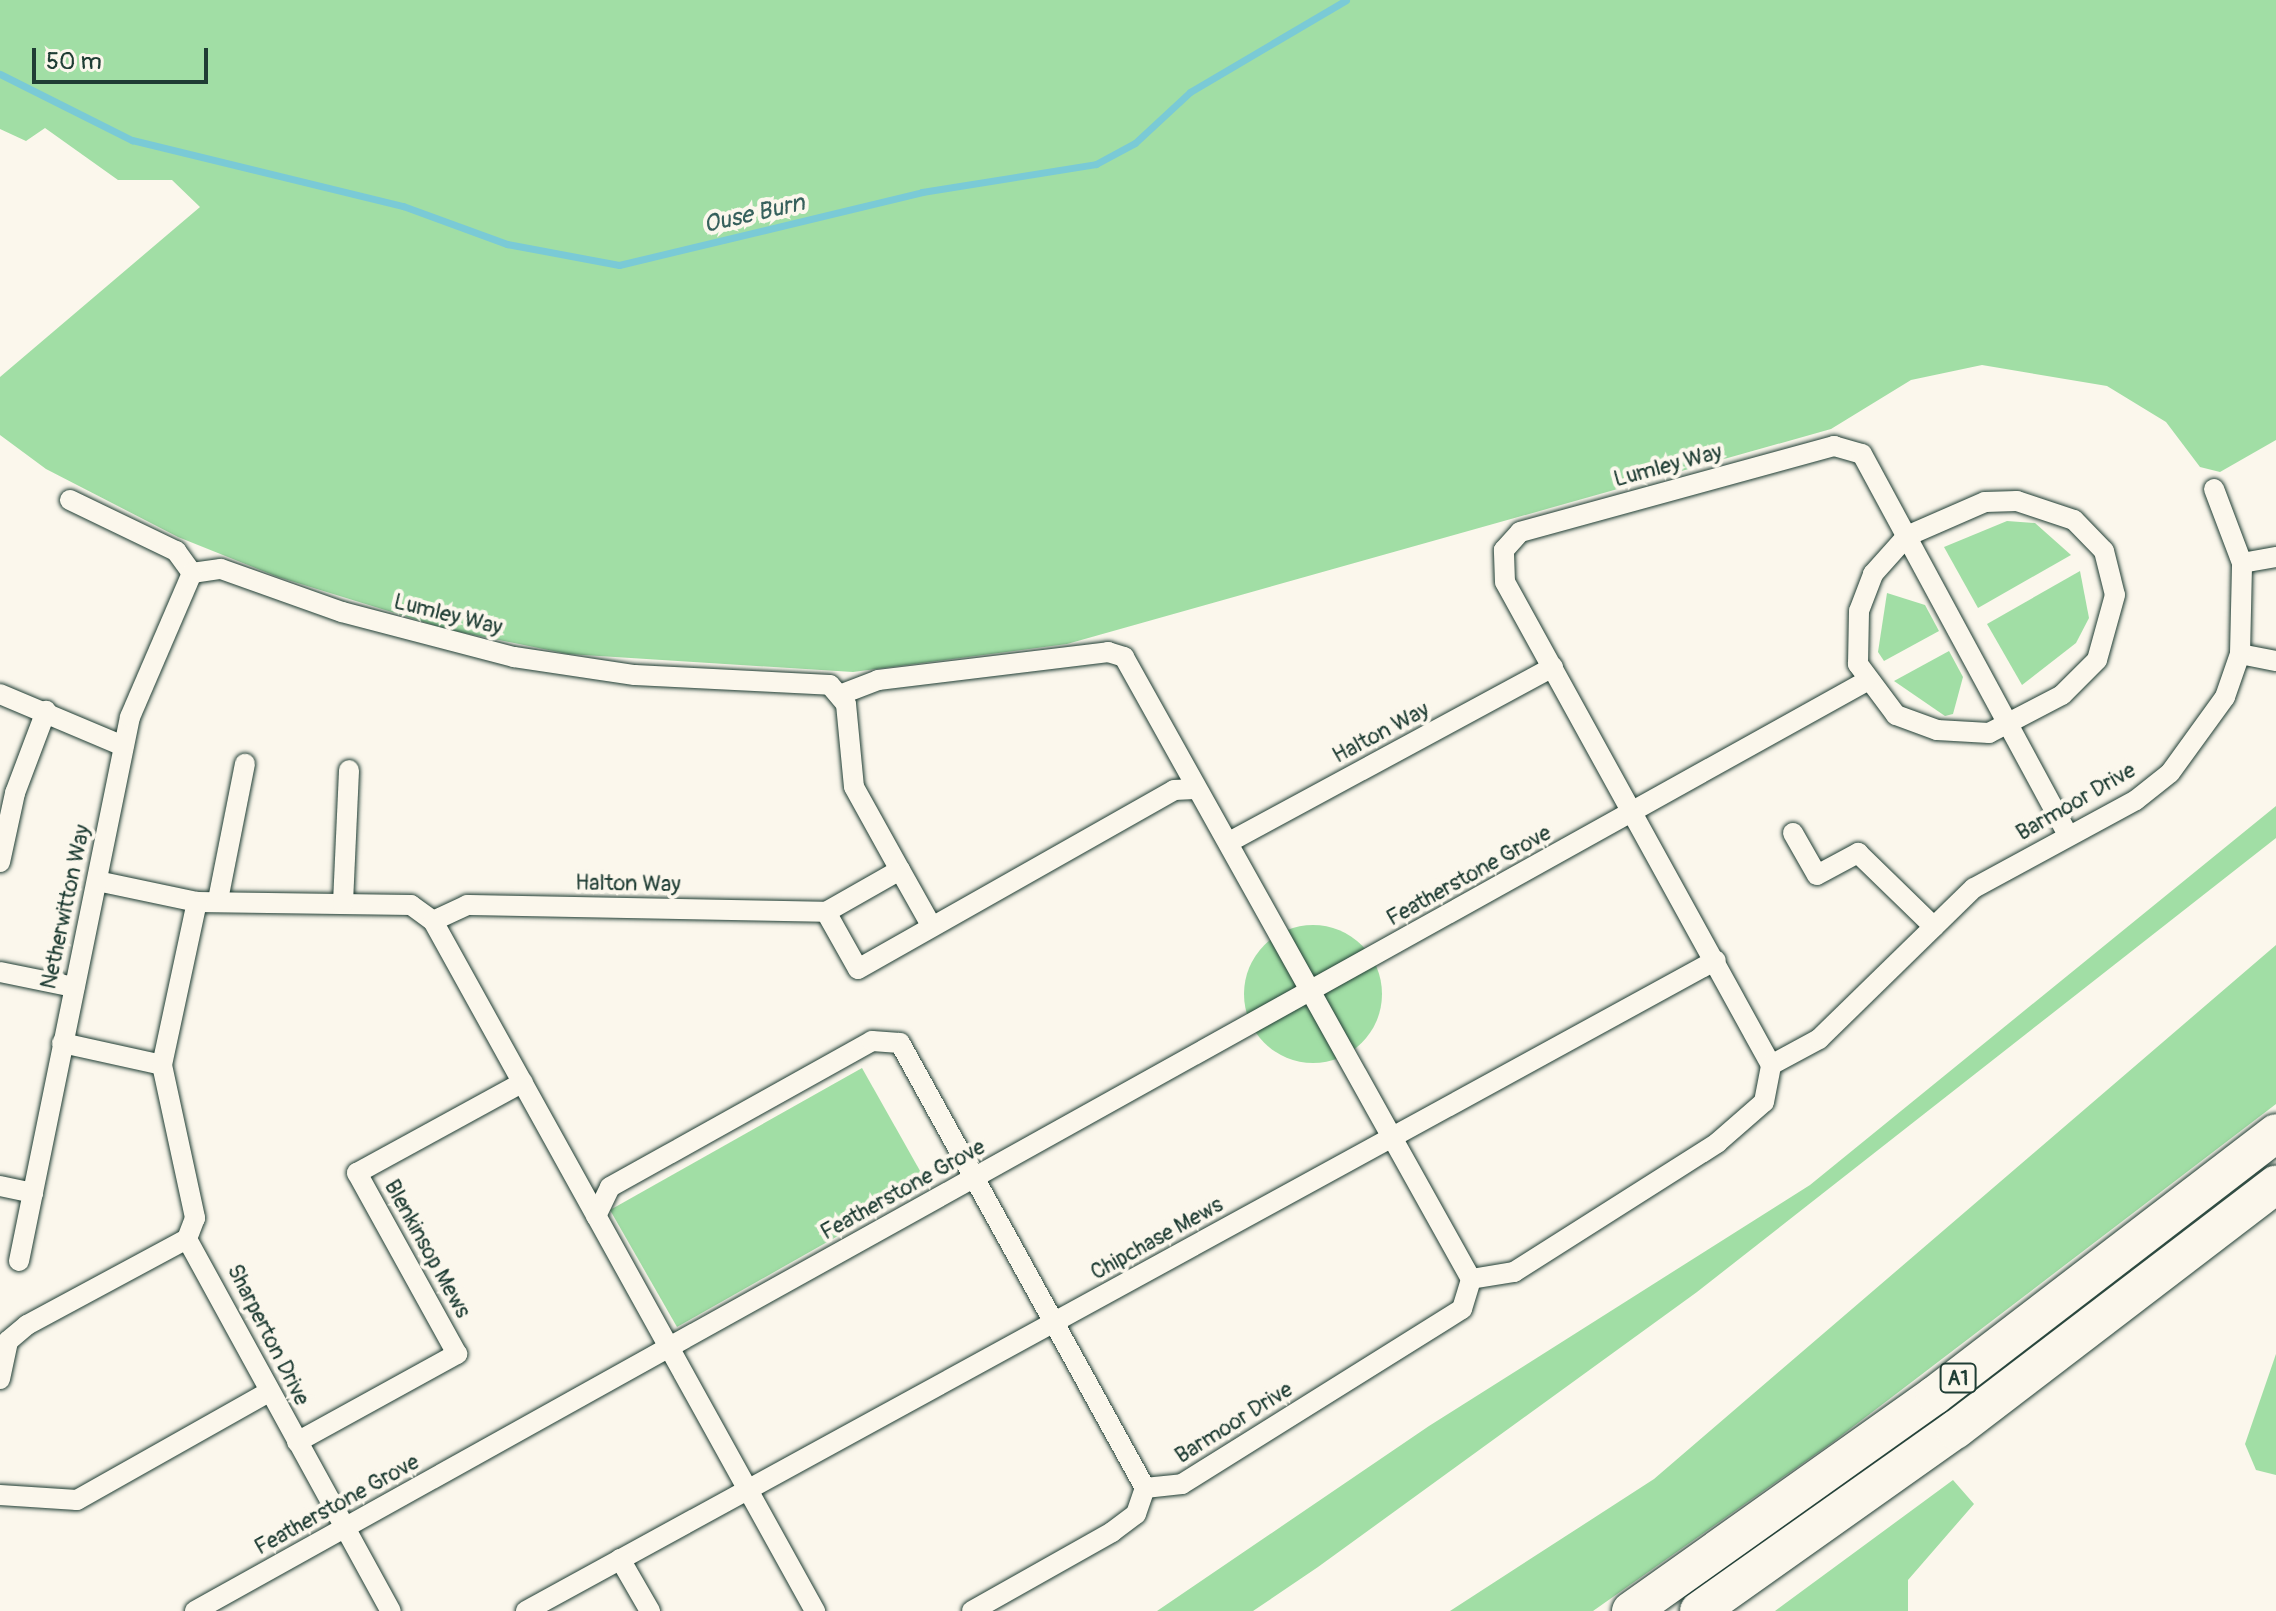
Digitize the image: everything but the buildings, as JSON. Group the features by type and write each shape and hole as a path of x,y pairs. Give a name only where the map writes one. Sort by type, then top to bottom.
{"highway":[{"name":"A1","path":"1631,1611 1935,1395 2276,1133"},
{"name":"A1","path":"1699,1611 1955,1430 2276,1185"}],"street":[{"name":"Lumley Way","path":"1553,667 1505,582 1507,543 1520,532 1846,447 1862,454 1907,536"},
{"name":"Barmoor Drive","path":"1771,1065 1819,1039 1974,888 2170,773 2225,697 2240,654 2242,563 2214,489"},
{"path":"70,500 176,551 192,573"},
{"path":"2017,501 2074,520 2104,551 2115,595 2097,660 2062,695 2009,725 1971,734 1916,724 1865,682 1856,650 1865,593 1907,536 1985,502 2017,501"},
{"path":"1907,536 2068,835"},
{"path":"2242,563 2276,557"},
{"name":"Lumley Way","path":"192,573 236,573 342,612 514,657 635,675 830,685 842,694"},
{"name":"Netherwitton Way","path":"19,1261 123,746 192,573"},
{"path":"932,927 850,773 842,694 878,680 1108,652 1124,657 1195,789 1231,841 1314,989 1471,1279 1514,1272 1717,1143 1764,1102 1771,1065 1745,1012 1553,667"},
{"path":"2240,654 2276,661"},
{"name":"Halton Way","path":"1231,841 1553,667"},
{"name":"Featherstone Grove","path":"195,1611 1865,682"},
{"path":"0,694 123,746"},
{"path":"0,862 15,793 46,711"},
{"path":"218,900 245,764"},
{"path":"343,903 349,770"},
{"path":"900,870 826,912 858,969 1174,790 1195,789"},
{"path":"1793,833 1817,875 1858,853 1934,927"},
{"path":"97,881 197,902 411,905 433,921 815,1611"},
{"path":"0,1379 8,1341 187,1239 195,1218 162,1065 197,902"},
{"name":"Halton Way","path":"433,921 467,905 826,912"},
{"name":"Chipchase Mews","path":"526,1611 1716,960"},
{"path":"0,972 74,987"},
{"path":"596,1216 610,1187 872,1041 900,1043 1057,1321 1145,1488 1136,1514 1112,1532 972,1611"},
{"path":"62,1043 162,1065"},
{"name":"Blenkinsop Mews","path":"297,1442 457,1354 357,1173 523,1082"},
{"path":"0,1186 33,1193"},
{"name":"Sharperton Drive","path":"187,1239 391,1611"},
{"name":"Barmoor Drive","path":"1145,1488 1182,1484 1462,1309 1471,1279"},
{"path":"0,1495 77,1500 269,1392"},
{"path":"620,1559 650,1611"}],"green space":[{"path":"0,0 2276,0 2276,440 2220,472 2200,467 2166,422 2107,386 1982,365 1911,380 1831,429 1067,644 853,672 568,654 450,630 278,577 178,537 46,469 0,435 0,377 200,207 172,180 118,180 45,128 26,141 0,129"},
{"path":"2007,521 2035,523 2071,555 1978,608 1944,547"},
{"path":"2080,571 2089,618 2076,643 2022,685 1987,624"},
{"path":"1887,593 1925,605 1939,631 1884,661 1878,652"},
{"path":"1949,651 1963,677 1953,714 1945,716 1894,681"},
{"path":"2276,806 2276,838 1697,1292 1318,1567 1253,1611 1157,1611 1429,1426 1810,1185"},
{"path":"1313,925 1339,931 1361,946 1376,968 1382,994 1376,1020 1361,1042 1339,1057 1313,1063 1287,1057 1265,1042 1250,1020 1244,994 1250,968 1265,946 1287,931"},
{"path":"2276,945 2276,1104 1833,1442 1593,1611 1450,1611 1654,1479"},
{"path":"862,1068 928,1185 677,1327 610,1210"},
{"path":"2276,1354 2276,1475 2256,1470 2245,1444"},
{"path":"1953,1480 1974,1504 1908,1580 1908,1611 1775,1611"}],"waterway":[{"name":"Ouse Burn","path":"0,74 132,140 403,206 507,244 619,265 922,192 1096,164 1135,143 1190,92 1346,0"}]}
